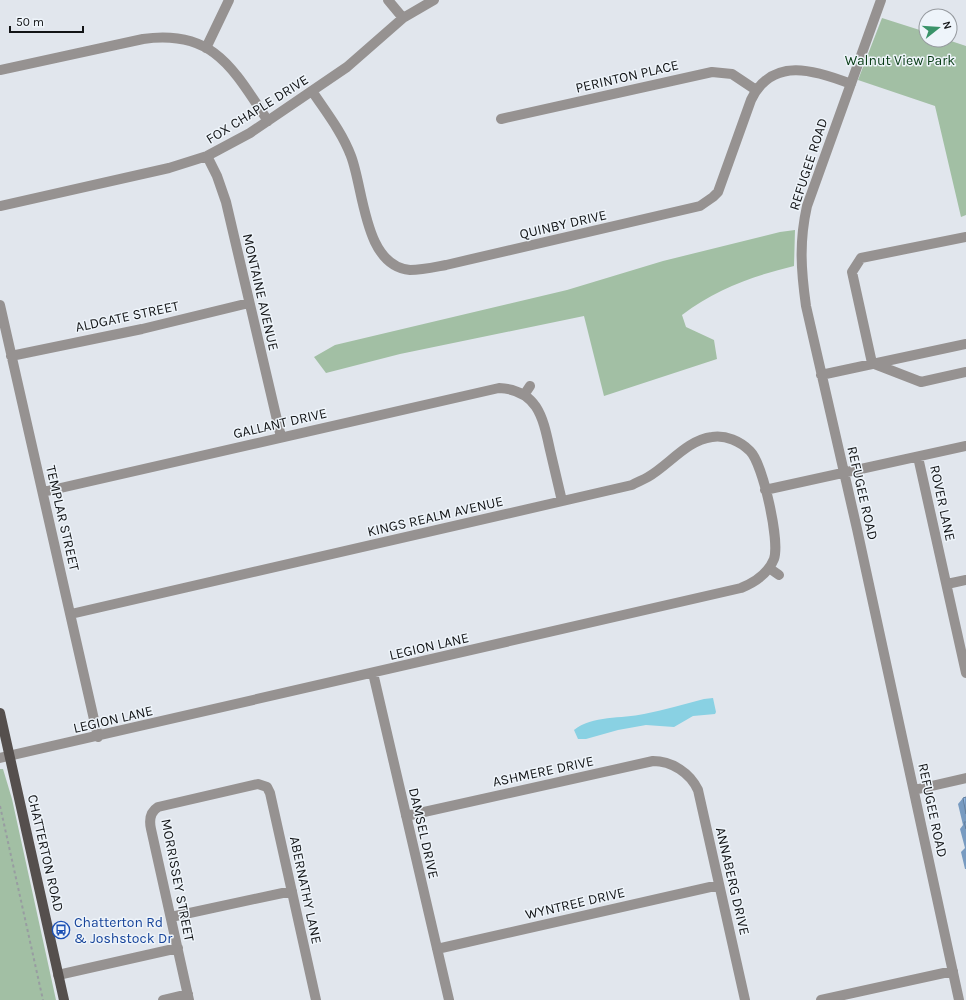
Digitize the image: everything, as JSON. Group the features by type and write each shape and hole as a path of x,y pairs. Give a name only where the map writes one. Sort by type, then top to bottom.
{"main road":[{"name":"CHATTERTON ROAD","path":"0,713 5,757 64,1000"}],"street":[{"path":"206,48 229,0"},
{"path":"388,0 403,18"},
{"name":"FOX CHAPLE DRIVE","path":"0,206 162,170 207,156 250,133 347,67 403,18 434,0"},
{"name":"REFUGEE ROAD","path":"881,0 807,206 802,234 801,272 806,306 844,472 959,1000"},
{"path":"0,70 159,37 184,38 206,48 219,56 230,66 268,121"},
{"path":"756,90 774,76 795,70 812,70 850,84"},
{"name":"PERINTON PLACE","path":"501,119 712,72 732,74 756,90"},
{"name":"QUINBY DRIVE","path":"312,91 334,123 351,155 376,246 389,262 402,268 417,270 454,263 700,206 714,197 720,188 756,90"},
{"name":"MONTAINE AVENUE","path":"207,156 226,202 281,437"},
{"path":"872,363 852,272 861,258 966,237"},
{"name":"ALDGATE STREET","path":"11,356 142,329 249,303"},
{"name":"TEMPLAR STREET","path":"0,305 98,736"},
{"path":"821,375 966,344"},
{"path":"872,363 921,382 966,372"},
{"path":"530,386 524,395 536,407 544,423 562,501"},
{"name":"GALLANT DRIVE","path":"43,492 490,390 508,389 524,395"},
{"name":"KINGS REALM AVENUE","path":"71,614 632,485 648,477 690,445 711,437 733,439 751,452 761,471 765,490"},
{"path":"765,490 966,446"},
{"name":"ROVER LANE","path":"918,457 966,673"},
{"name":"LEGION LANE","path":"5,757 741,588 762,577 774,558 776,546 775,535 765,490"},
{"path":"769,568 779,574"},
{"path":"946,584 966,580"},
{"name":"DAMSEL DRIVE","path":"373,673 448,1000"},
{"name":"ASHMERE DRIVE","path":"406,816 653,761 668,763 684,772"},
{"name":"ANNABERG DRIVE","path":"684,772 693,781 698,790 745,1000"},
{"path":"914,790 966,778"},
{"name":"MORRISSEY STREET","path":"189,997 150,822 154,810 158,807 254,785 262,785 267,788"},
{"name":"ABERNATHY LANE","path":"267,788 274,805 316,1000"},
{"name":"WYNTREE DRIVE","path":"437,949 719,884"},
{"path":"171,918 292,890"},
{"path":"58,975 178,948"},
{"path":"821,1000 953,971"},
{"path":"163,1000 189,997"}],"path":[{"path":"0,806 43,1000"}],"green space":[{"name":"Walnut View Park","path":"882,18 918,29 918,48 958,48 958,43 966,46 966,215 961,217 935,106 858,80"},
{"path":"795,230 794,266 735,284 708,298 682,315 686,327 714,340 717,359 604,396 584,316 400,354 326,373 314,357 335,345 567,290 663,261 780,232"},
{"path":"0,769 3,769 12,799 56,1000 0,1000"}],"water":[{"path":"713,698 716,712 715,714 693,716 674,727 646,725 618,730 586,739 578,739 574,730 589,722 608,718 635,716"}],"building":[{"path":"966,797 966,814 963,798"}],"place":[{"name":"Chatterton Rd & Joshstock Dr","path":"61,930"}]}
